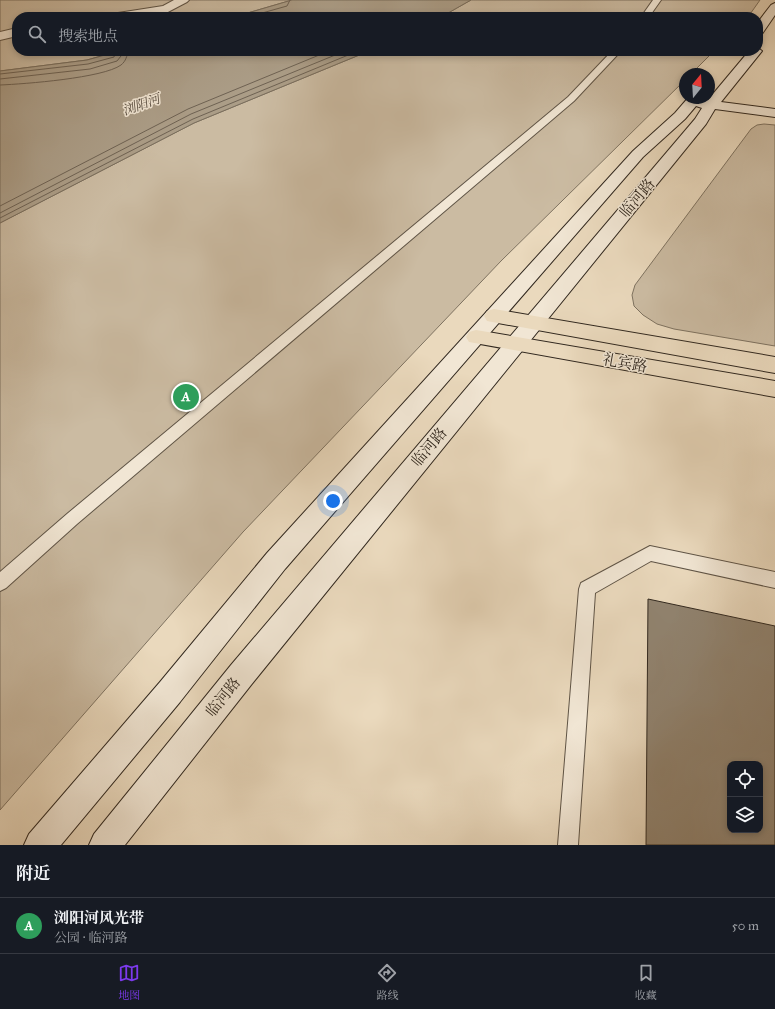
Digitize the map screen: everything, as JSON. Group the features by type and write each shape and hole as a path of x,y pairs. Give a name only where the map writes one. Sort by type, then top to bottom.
{"main road":[{"path":"148,12 166,9 183,0"},
{"path":"763,24 775,7"},
{"name":"临河路","path":"763,43 775,28"},
{"path":"0,36 12,33"},
{"name":"临河路","path":"715,90 751,56"},
{"path":"715,101 775,104"},
{"path":"715,102 775,113"},
{"name":"临河路","path":"40,845 170,692 276,561 638,154 680,116 699,104"},
{"name":"临河路","path":"105,845 241,676 532,323 701,121 704,104"},
{"name":"礼宾路","path":"494,316 775,365"},
{"name":"礼宾路","path":"476,337 775,389"}],"lane":[{"path":"648,12 656,0"},
{"path":"0,583 84,508 571,99 612,56"},
{"path":"568,845 587,589 650,553 775,580"}],"shaded area":[{"path":"0,0 292,0 251,12 12,12 12,56 101,56 87,60 0,71"},
{"path":"471,0 760,0 752,12 450,12"},
{"path":"357,56 709,56 697,68 679,68 679,86 501,261 243,532 0,810 0,223 194,123"},
{"path":"757,125 775,125 775,346 674,329 657,324 643,315 634,306 632,295 635,285 751,129"}],"water":[{"path":"292,0 471,0 450,12 251,12"},
{"name":"浏阳河","path":"101,56 357,56 194,123 0,223 0,71 87,60"}],"building":[{"path":"648,599 775,626 775,845 646,845"}],"place":[{"name":"浏阳河风光带","path":"186,397"}]}
